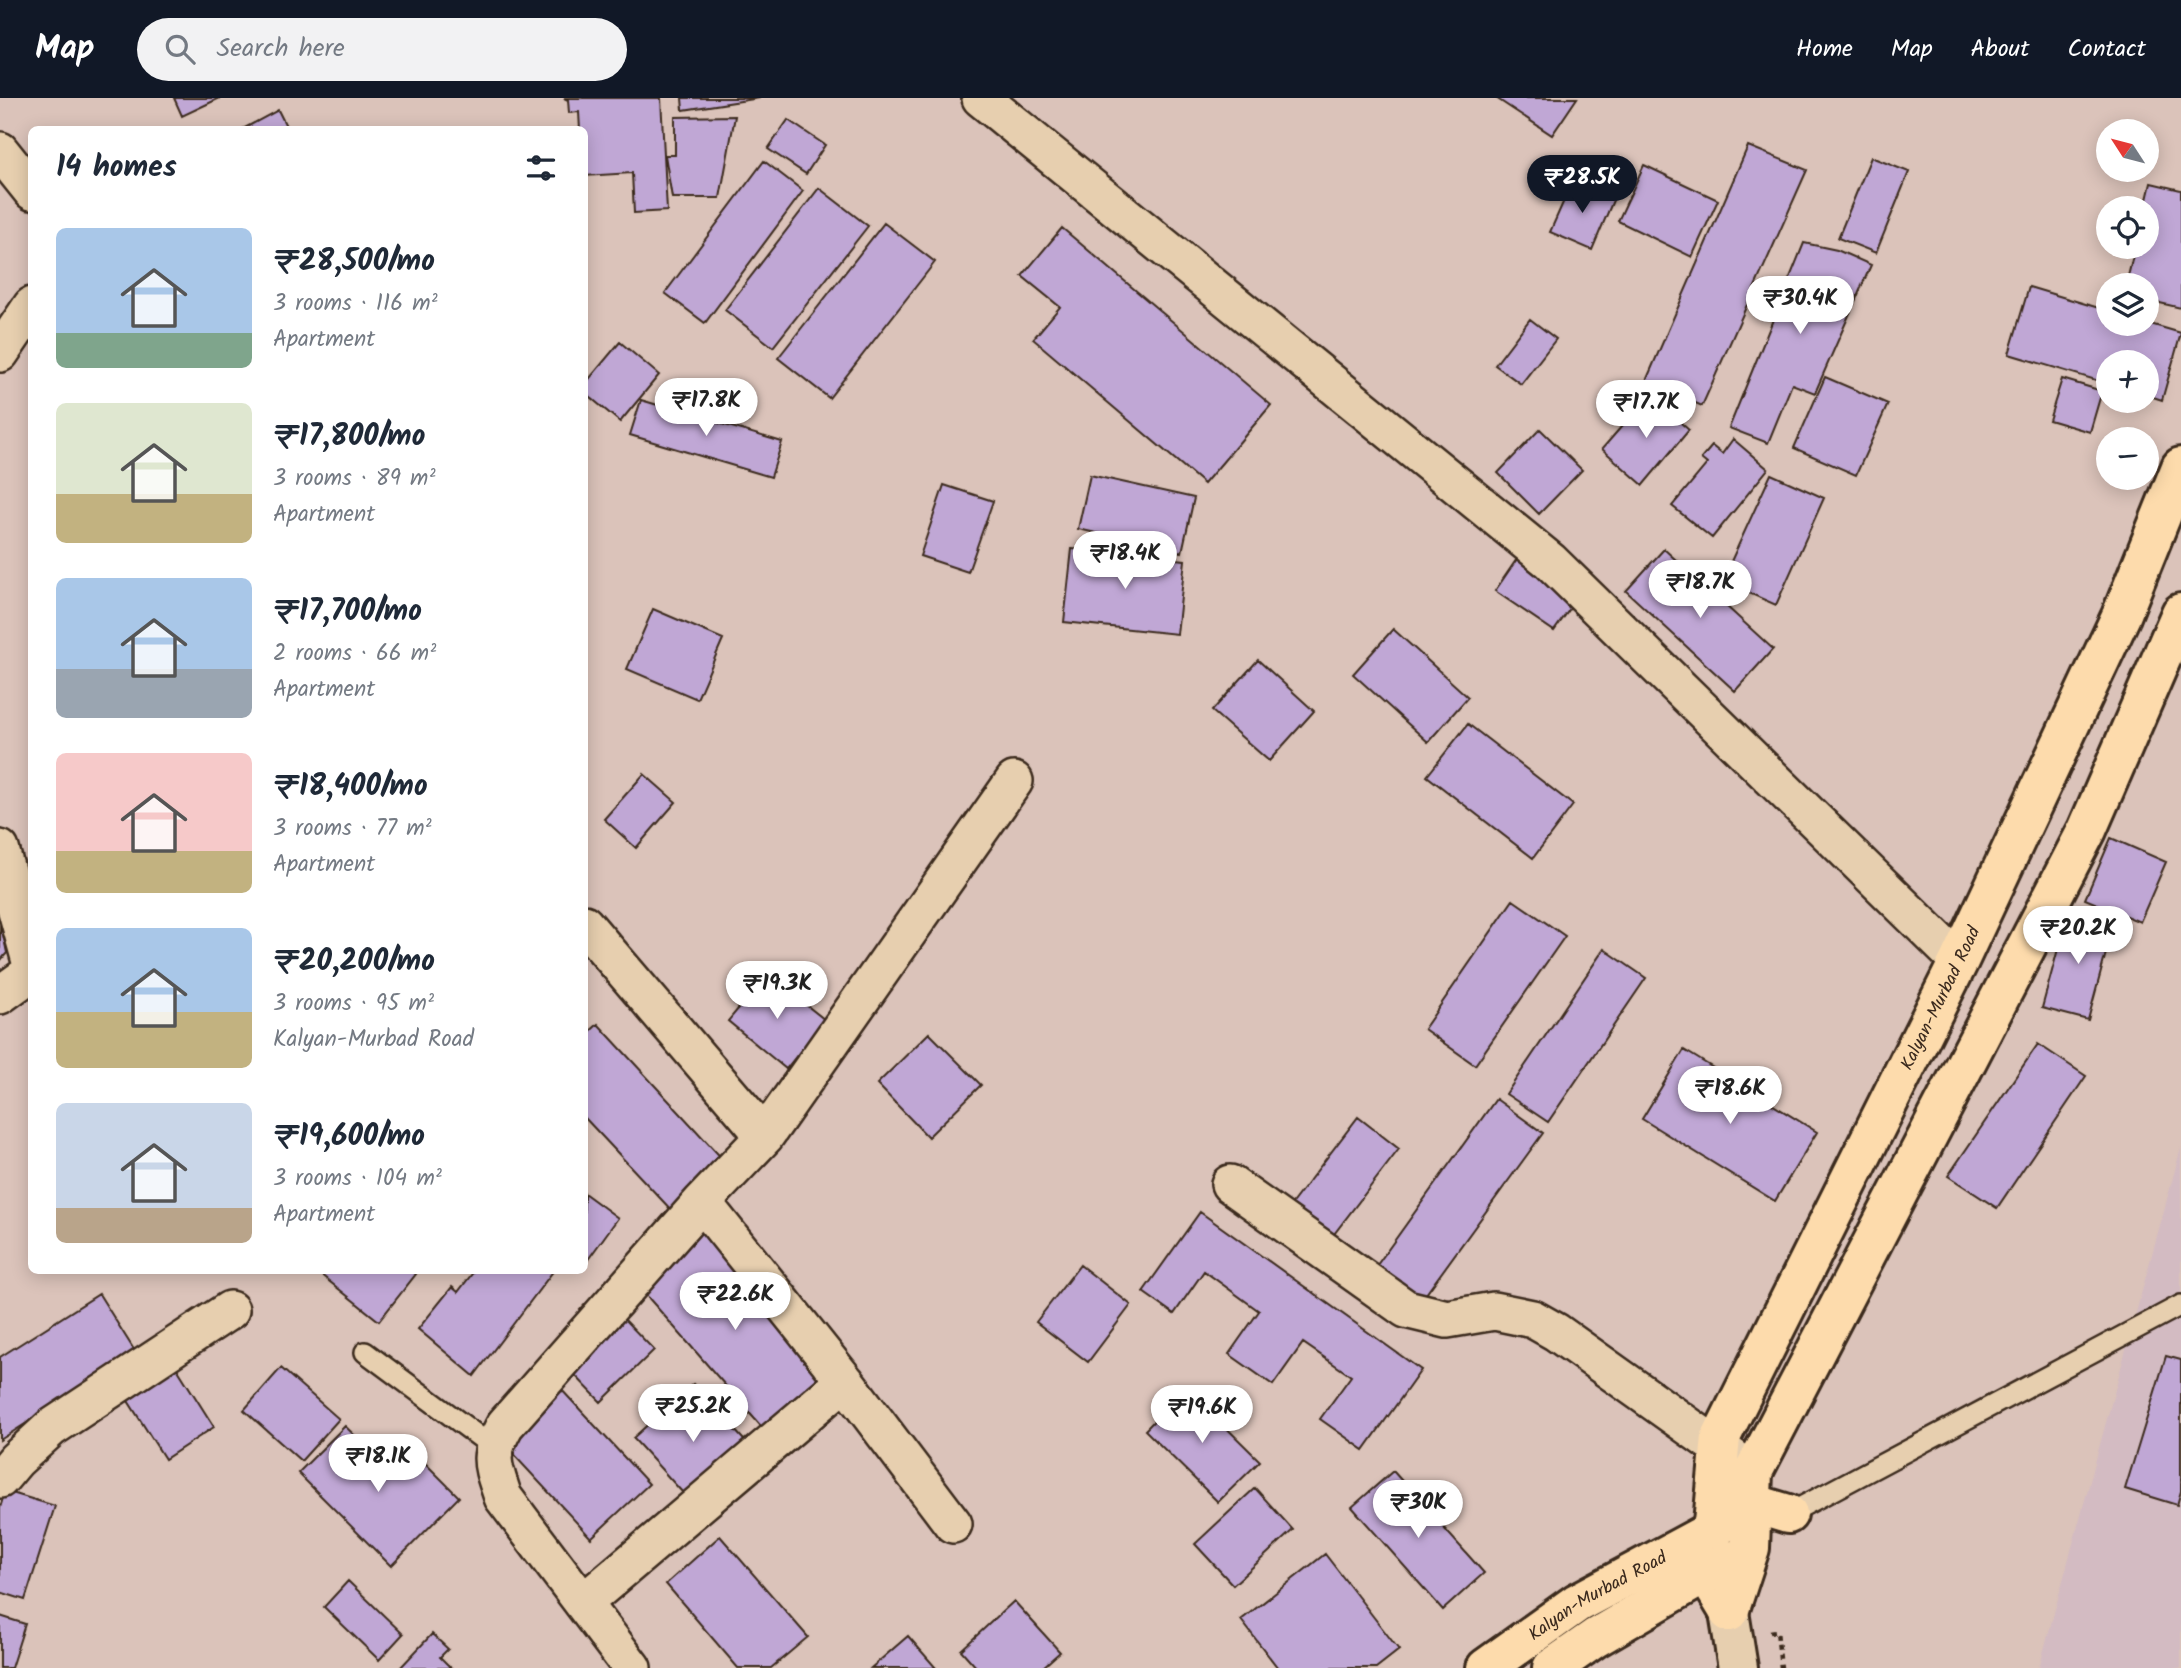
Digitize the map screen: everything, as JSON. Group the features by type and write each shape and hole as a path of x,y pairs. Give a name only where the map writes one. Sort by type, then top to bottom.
{"main road":[{"name":"Kalyan-Murbad Road","path":"1729,1612 1708,1577 1721,1437 1959,961 2121,616 2181,467"},
{"name":"Kalyan-Murbad Road","path":"1486,1668 1577,1603 1713,1530 1753,1487 2087,830 2181,613"},
{"name":"Kalyan-Murbad Road","path":"1729,1612 1750,1548 1753,1487"},
{"path":"1753,1487 1788,1514"},
{"name":"Kalyan-Murbad Road","path":"1552,1668 1595,1638 1750,1548 1788,1514"}],"street":[{"path":"981,98 1550,561 1959,961"},
{"path":"0,151 28,186"},
{"path":"0,354 28,312"},
{"path":"632,1668 503,1497 492,1464 493,1447 505,1425 702,1202 765,1136 1014,781"},
{"path":"0,849 28,950"},
{"path":"588,929 765,1136"},
{"path":"0,995 28,975"},
{"path":"1230,1184 1406,1309 1447,1319 1493,1311 1533,1319 1556,1332 1720,1449 1753,1487"},
{"path":"702,1202 845,1381 953,1524"},
{"path":"0,1479 16,1460 51,1428 230,1310"},
{"path":"583,1604 845,1381"},
{"path":"1729,1612 1738,1668"}],"lane":[{"path":"1788,1514 2181,1305"},
{"path":"365,1352 493,1447"}],"shaded area":[{"path":"2181,1148 2181,1668 2039,1668"}],"building":[{"path":"174,98 220,98 182,116"},
{"path":"564,98 661,98 667,211 634,213 632,173 588,176 588,126 580,126 579,112 569,113 568,100"},
{"path":"682,98 760,98 683,110"},
{"path":"1496,98 1577,98 1552,135"},
{"path":"278,110 286,126 248,126"},
{"path":"735,116 720,198 672,198 665,155 675,155 675,117"},
{"path":"788,120 825,145 806,174 768,149"},
{"path":"1748,146 1807,170 1702,406 1646,381"},
{"path":"1871,157 1909,172 1876,253 1838,238"},
{"path":"764,161 803,191 705,323 665,293"},
{"path":"1644,165 1718,200 1692,257 1618,221"},
{"path":"1573,180 1614,198 1592,250 1550,232"},
{"path":"2151,183 2181,190 2181,308 2159,303 2159,273 2129,273 2132,259 2159,259 2159,196 2148,196"},
{"path":"819,188 868,226 773,347 725,310"},
{"path":"884,223 935,262 829,398 778,358"},
{"path":"1062,228 1271,405 1204,484 1033,339 1060,307 1022,276"},
{"path":"1804,243 1837,250 1871,265 1815,393 1792,384 1768,443 1729,428"},
{"path":"2029,287 2096,307 2096,336 2159,336 2159,327 2181,333 2162,400 2159,399 2159,350 2096,350 2096,380 2009,354"},
{"path":"1530,319 1556,339 1521,384 1495,365"},
{"path":"620,342 659,375 620,422 588,395 588,380"},
{"path":"1825,377 1888,404 1856,475 1794,448"},
{"path":"2062,379 2096,389 2096,412 2090,432 2049,420"},
{"path":"1649,395 1689,430 1643,485 1602,449"},
{"path":"641,400 782,442 771,477 630,435"},
{"path":"1540,429 1582,470 1539,514 1498,473"},
{"path":"1733,439 1768,469 1712,538 1672,506 1707,464 1701,459 1712,446 1722,454"},
{"path":"1771,474 1824,498 1776,605 1722,581"},
{"path":"1090,475 1194,498 1182,552 1078,529"},
{"path":"944,485 993,501 968,572 920,556"},
{"path":"1072,549 1185,560 1177,634 1064,622"},
{"path":"1664,549 1773,649 1735,691 1626,591"},
{"path":"1521,553 1581,593 1554,631 1495,591"},
{"path":"653,609 723,639 697,699 627,669"},
{"path":"1393,629 1468,697 1428,742 1353,674"},
{"path":"1258,660 1314,711 1269,761 1212,711"},
{"path":"1468,724 1573,805 1533,858 1427,776"},
{"path":"644,774 676,802 636,848 604,819"},
{"path":"2111,838 2166,862 2140,922 2085,899"},
{"path":"1513,900 1565,936 1475,1065 1424,1029"},
{"path":"2068,912 2114,923 2088,1020 2042,1008"},
{"path":"0,919 7,953 0,961"},
{"path":"1604,949 1646,978 1548,1122 1506,1094"},
{"path":"767,974 825,1020 786,1069 728,1021"},
{"path":"598,1024 728,1165 675,1214 588,1121 588,1033"},
{"path":"929,1033 981,1085 928,1137 877,1084"},
{"path":"2038,1044 2086,1076 1997,1208 1948,1176"},
{"path":"1684,1050 1817,1132 1775,1201 1642,1119"},
{"path":"1496,1099 1543,1133 1418,1305 1372,1272"},
{"path":"1358,1117 1399,1149 1331,1238 1290,1206"},
{"path":"588,1196 618,1218 588,1260"},
{"path":"1200,1212 1421,1370 1364,1450 1320,1419 1351,1376 1303,1343 1273,1385 1229,1354 1259,1311 1204,1271 1174,1314 1143,1292"},
{"path":"703,1230 831,1377 767,1433 639,1287"},
{"path":"1080,1265 1131,1305 1088,1362 1036,1322"},
{"path":"320,1274 416,1274 379,1321"},
{"path":"472,1274 551,1274 474,1376 418,1329 452,1287 458,1292"},
{"path":"99,1294 136,1353 0,1440 0,1357"},
{"path":"620,1315 654,1350 601,1402 567,1367"},
{"path":"2166,1356 2181,1360 2181,1491 2177,1505 2125,1489"},
{"path":"175,1365 214,1427 165,1459 125,1396"},
{"path":"281,1368 339,1419 301,1461 244,1410"},
{"path":"693,1384 753,1450 693,1504 633,1438"},
{"path":"560,1388 649,1484 591,1538 502,1442"},
{"path":"1186,1388 1260,1461 1218,1502 1145,1430"},
{"path":"345,1426 396,1476 417,1455 459,1497 391,1566 298,1473"},
{"path":"1393,1471 1484,1573 1443,1610 1352,1507"},
{"path":"1255,1488 1293,1530 1233,1585 1195,1544"},
{"path":"5,1491 55,1506 25,1600 0,1592 0,1508"},
{"path":"720,1536 808,1637 771,1668 738,1668 666,1584"},
{"path":"1325,1554 1399,1650 1376,1668 1278,1668 1241,1620"},
{"path":"348,1581 403,1634 379,1660 324,1607"},
{"path":"1014,1601 1060,1652 1042,1668 977,1668 961,1650"},
{"path":"0,1616 25,1624 11,1668 0,1668"},
{"path":"432,1634 448,1649 440,1657 451,1668 400,1668"},
{"path":"908,1636 936,1668 871,1668"}]}
